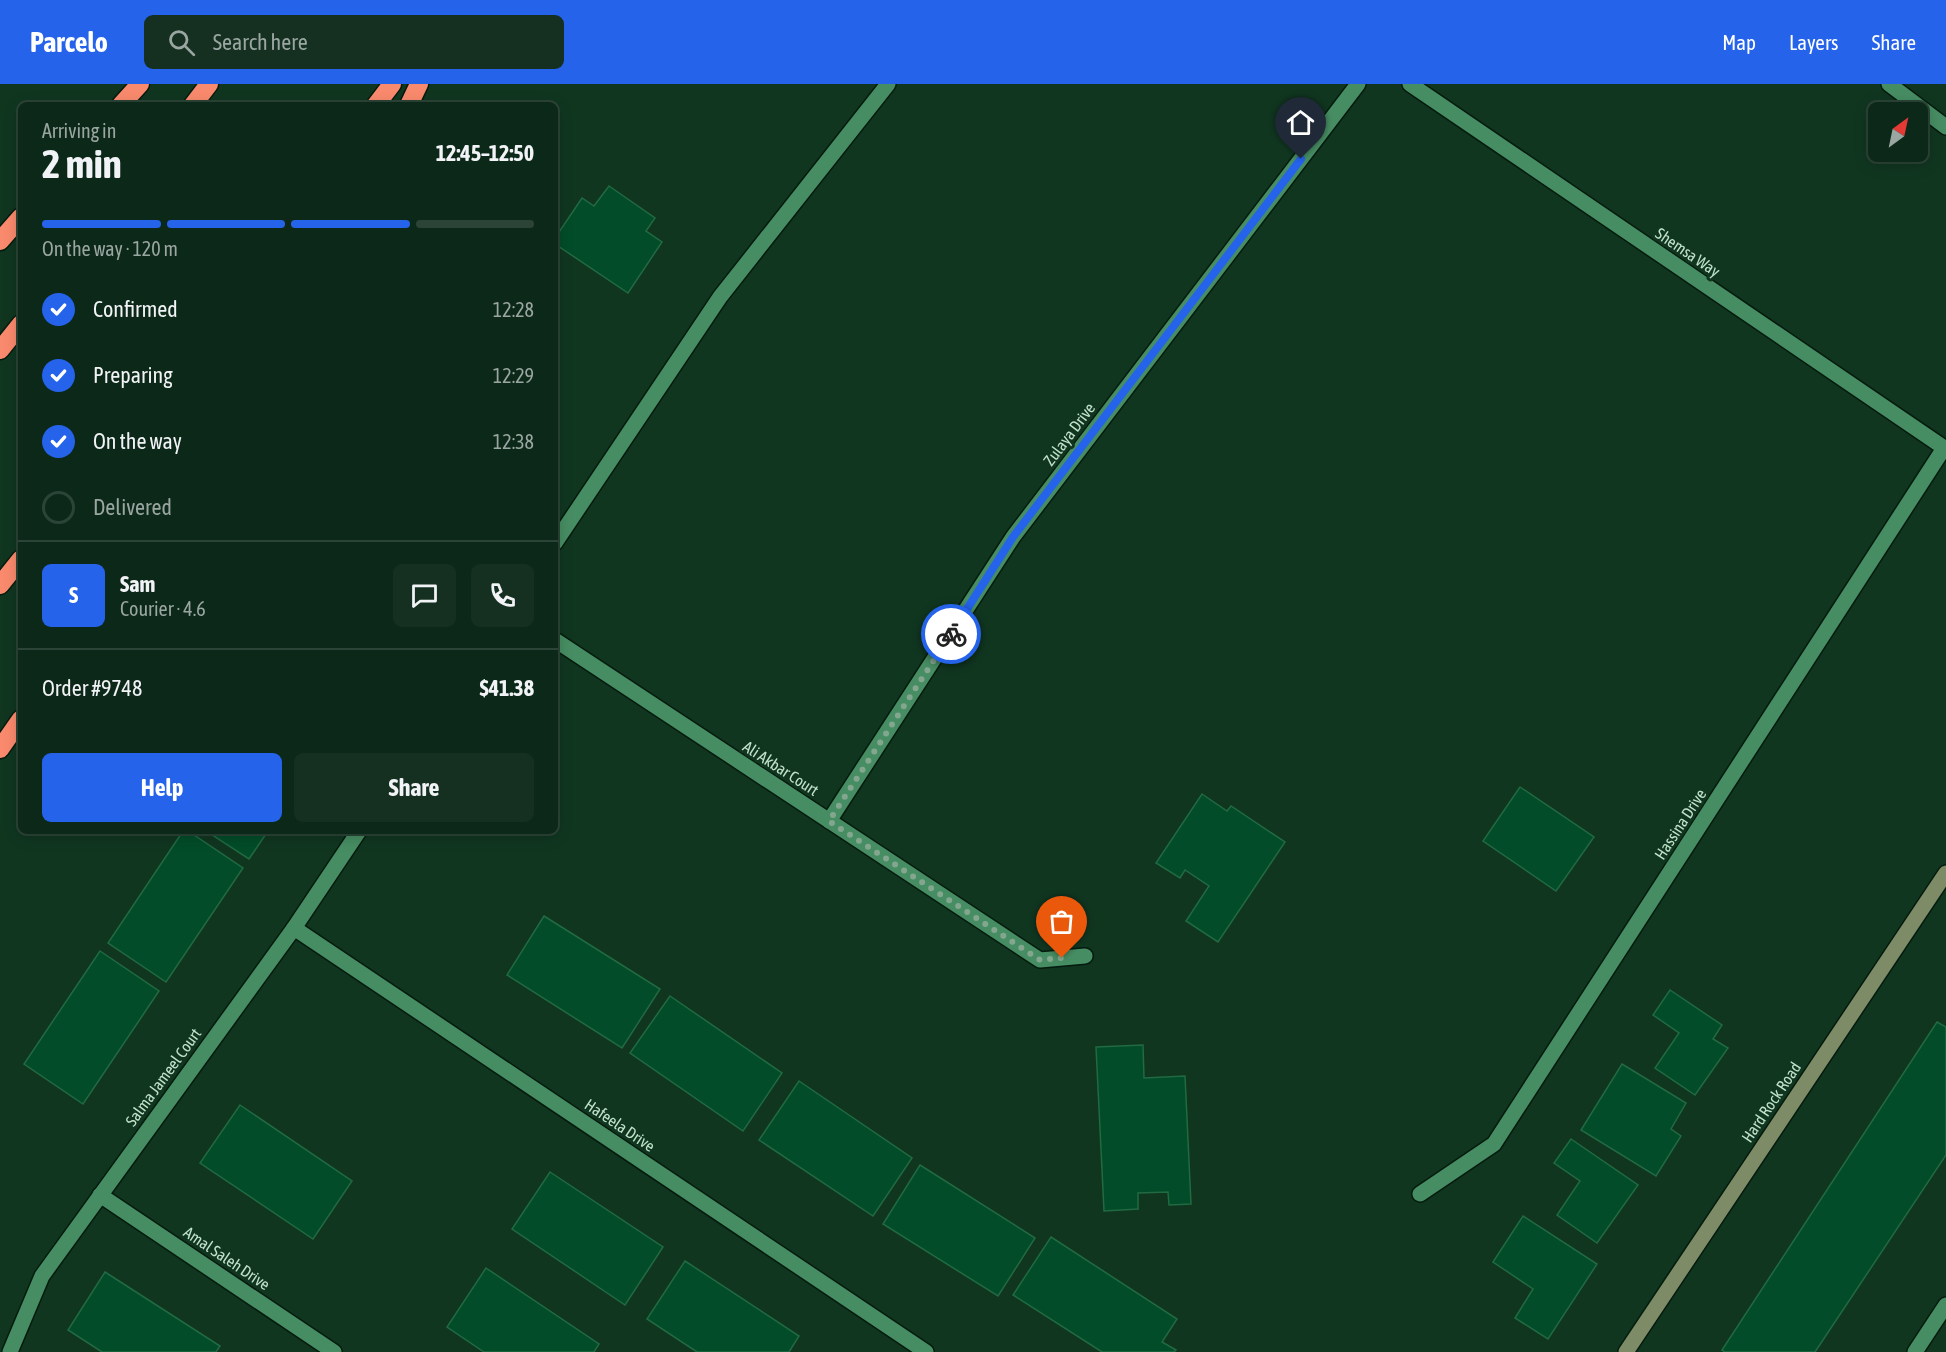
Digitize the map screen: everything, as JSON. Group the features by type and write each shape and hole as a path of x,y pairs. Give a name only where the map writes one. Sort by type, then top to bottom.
{"highway":[{"path":"124,102 140,84"},
{"path":"195,102 209,84"},
{"path":"378,102 392,84"},
{"path":"410,102 418,84"},
{"path":"0,241 18,220"},
{"path":"0,350 18,328"},
{"path":"0,585 18,563"},
{"path":"0,750 18,723"}],"street":[{"path":"558,539 720,297 888,84"},
{"name":"Zulaya Drive","path":"829,821 1013,537 1358,84"},
{"name":"Shemsa Way","path":"1410,84 1945,449"},
{"path":"1889,84 1946,127"},
{"name":"Hassina Drive","path":"1420,1194 1494,1144 1945,449"},
{"name":"Ali Akbar Court","path":"558,642 1040,960 1085,956"},
{"name":"Salma Jameel Court","path":"10,1352 42,1276 294,928 357,834"},
{"name":"Hard Rock Road","path":"1626,1352 1946,873"},
{"name":"Hafeela Drive","path":"294,928 926,1352"},
{"name":"Amal Saleh Drive","path":"100,1195 334,1352"},
{"path":"1923,1348 1946,1305"}],"building":[{"path":"609,186 655,218 646,231 662,242 628,293 558,246 558,234 582,198 594,206"},
{"path":"1520,787 1594,837 1556,891 1483,841"},
{"path":"1202,794 1227,811 1231,806 1285,842 1218,942 1186,921 1209,886 1185,870 1180,878 1156,863"},
{"path":"181,834 192,834 243,868 166,982 108,943"},
{"path":"211,834 266,834 249,859"},
{"path":"544,916 660,989 622,1048 507,975"},
{"path":"100,951 159,991 83,1104 24,1064"},
{"path":"1670,990 1722,1025 1713,1039 1728,1048 1695,1095 1655,1068 1679,1033 1653,1015"},
{"path":"670,996 782,1073 743,1131 630,1053"},
{"path":"1937,1022 1946,1027 1946,1155 1815,1352 1725,1352 1722,1350"},
{"path":"1143,1045 1144,1078 1185,1076 1191,1204 1169,1205 1168,1192 1138,1193 1138,1209 1104,1211 1096,1047"},
{"path":"1622,1064 1686,1103 1671,1129 1681,1136 1656,1176 1581,1130"},
{"path":"799,1081 912,1158 873,1216 759,1140"},
{"path":"240,1105 352,1181 313,1239 200,1163"},
{"path":"1571,1139 1638,1185 1597,1243 1557,1215 1580,1181 1554,1163"},
{"path":"920,1165 1035,1238 998,1296 883,1224"},
{"path":"550,1172 663,1247 625,1305 512,1229"},
{"path":"1523,1216 1597,1264 1548,1339 1515,1318 1533,1289 1493,1262"},
{"path":"1051,1237 1177,1319 1162,1342 1176,1350 1174,1352 1102,1352 1013,1295"},
{"path":"685,1261 799,1336 789,1352 697,1352 647,1319"},
{"path":"486,1268 599,1344 594,1352 484,1352 447,1327"},
{"path":"105,1272 220,1346 216,1352 102,1352 68,1330"}],"way so far":[{"path":"951,634 829,821 1040,960 1062,958"}],"route":[{"path":"951,634 1013,537 1301,159"}]}
